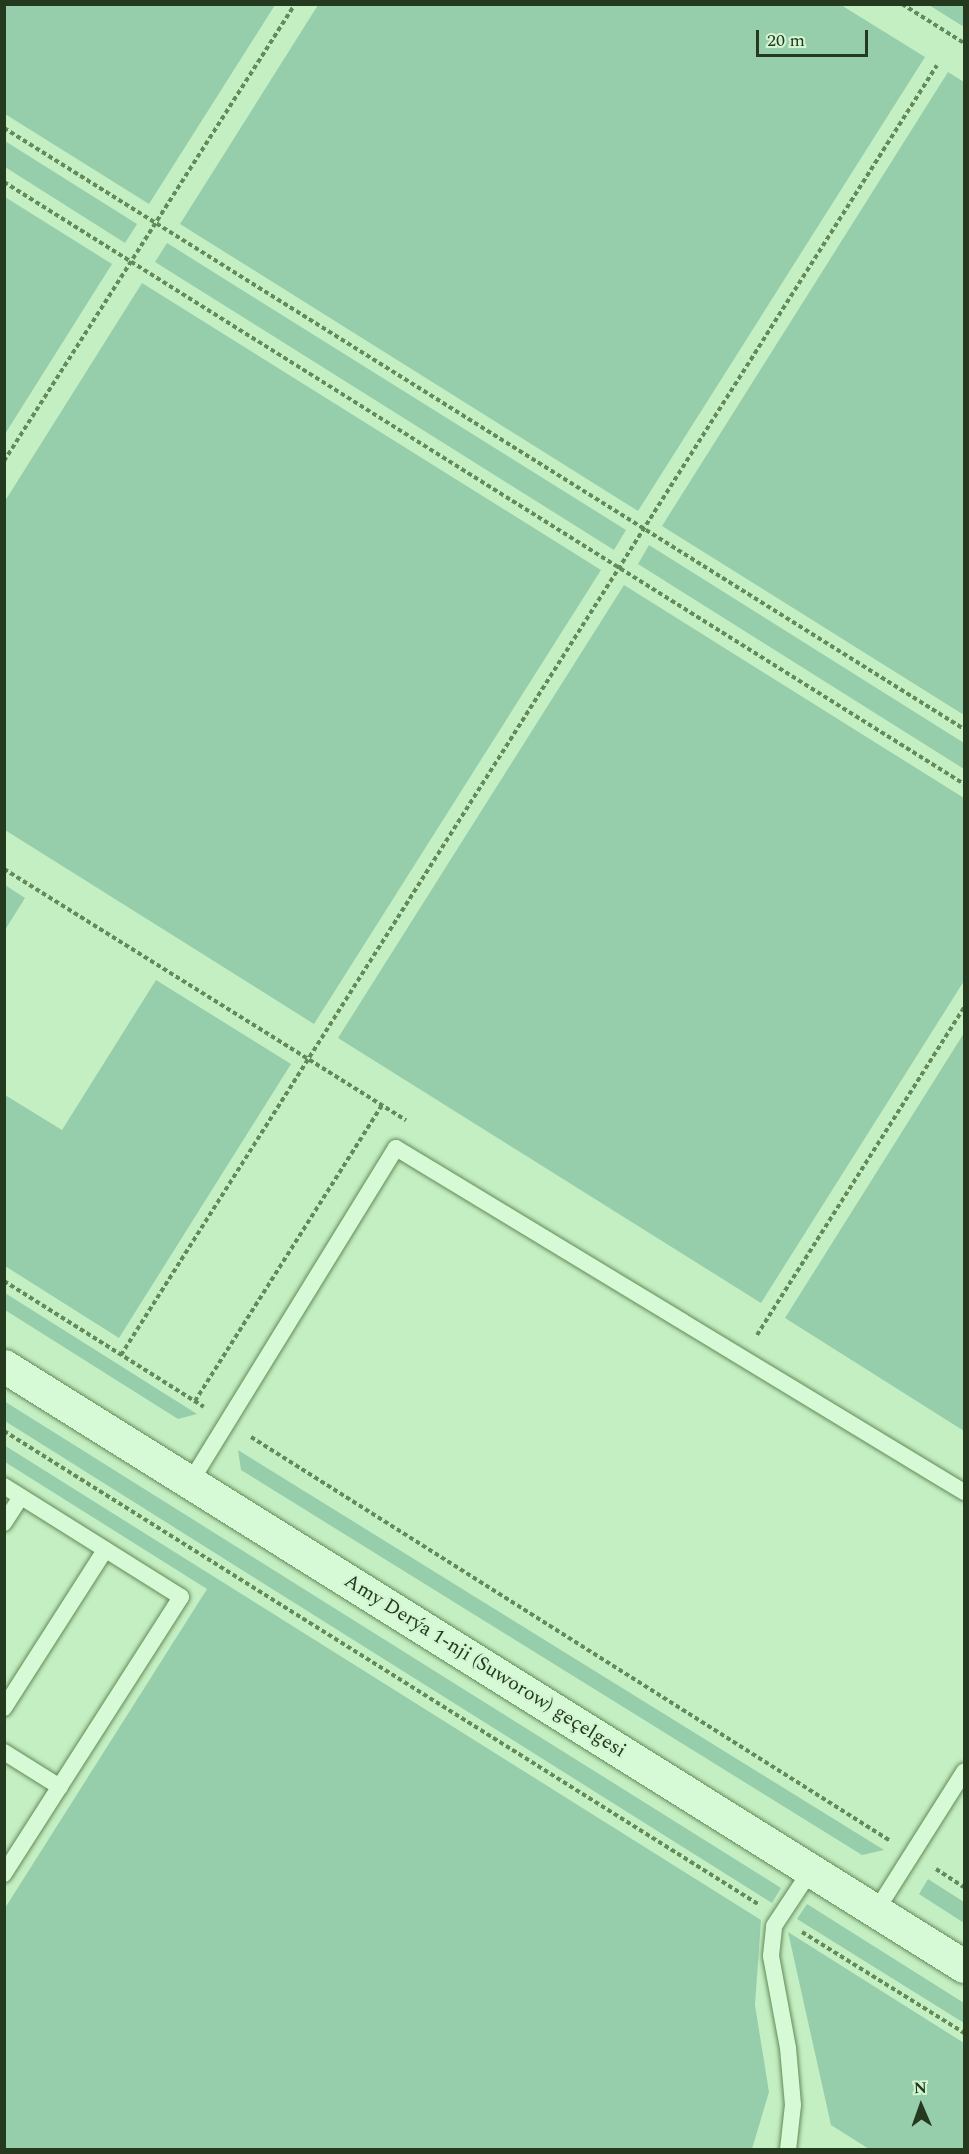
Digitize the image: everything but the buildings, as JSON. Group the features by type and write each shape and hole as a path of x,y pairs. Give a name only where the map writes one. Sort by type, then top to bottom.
{"street":[{"name":"Amy Derýa 1-nji (Suworow) geçelgesi","path":"4,1365 964,1966"}],"lane":[{"path":"191,1481 396,1148 964,1492"},
{"path":"4,1486 180,1597 4,1874"},
{"path":"4,1524 21,1497"},
{"path":"4,1708 105,1550"},
{"path":"4,1752 60,1787"},
{"path":"876,1911 964,1773"},
{"path":"788,2150 793,2105 788,2048 771,1956 779,1918 811,1870"}],"path":[{"path":"4,461 295,4"},
{"path":"902,4 964,43"},
{"path":"122,1354 937,65"},
{"path":"4,128 964,729"},
{"path":"4,182 964,783"},
{"path":"756,1338 964,1007"},
{"path":"195,1401 382,1105"},
{"path":"4,1281 964,1887"},
{"path":"4,1431 964,2033"}],"green space":[{"path":"4,5 275,5 149,204 5,114"},
{"path":"318,5 841,5 925,57 638,511 180,224"},
{"path":"929,5 964,5 964,27"},
{"path":"948,72 964,82 964,715 662,526"},
{"path":"5,141 137,224 125,243 5,167"},
{"path":"5,197 112,264 5,434"},
{"path":"167,243 626,530 614,550 155,262"},
{"path":"142,283 601,570 314,1024 5,830 5,501"},
{"path":"649,545 964,743 964,769 638,564"},
{"path":"624,585 964,798 964,981 761,1303 338,1038"},
{"path":"5,885 25,898 5,930"},
{"path":"156,980 291,1064 119,1338 5,1266 5,1095 62,1130"},
{"path":"964,1033 964,1431 785,1318"},
{"path":"5,1293 197,1414 178,1419 5,1310"},
{"path":"4,1401 781,1888 772,1903 5,1421"},
{"path":"4,1445 761,1920 755,2005 769,2092 752,2149 5,2149 5,1908 207,1589 5,1462"},
{"path":"238,1450 884,1850 862,1855 241,1470"},
{"path":"928,1879 964,1902 964,1923 919,1894"},
{"path":"807,1904 964,2003 964,2023 797,1919"},
{"path":"788,1932 964,2043 964,2149 869,2149 831,2125"}]}
